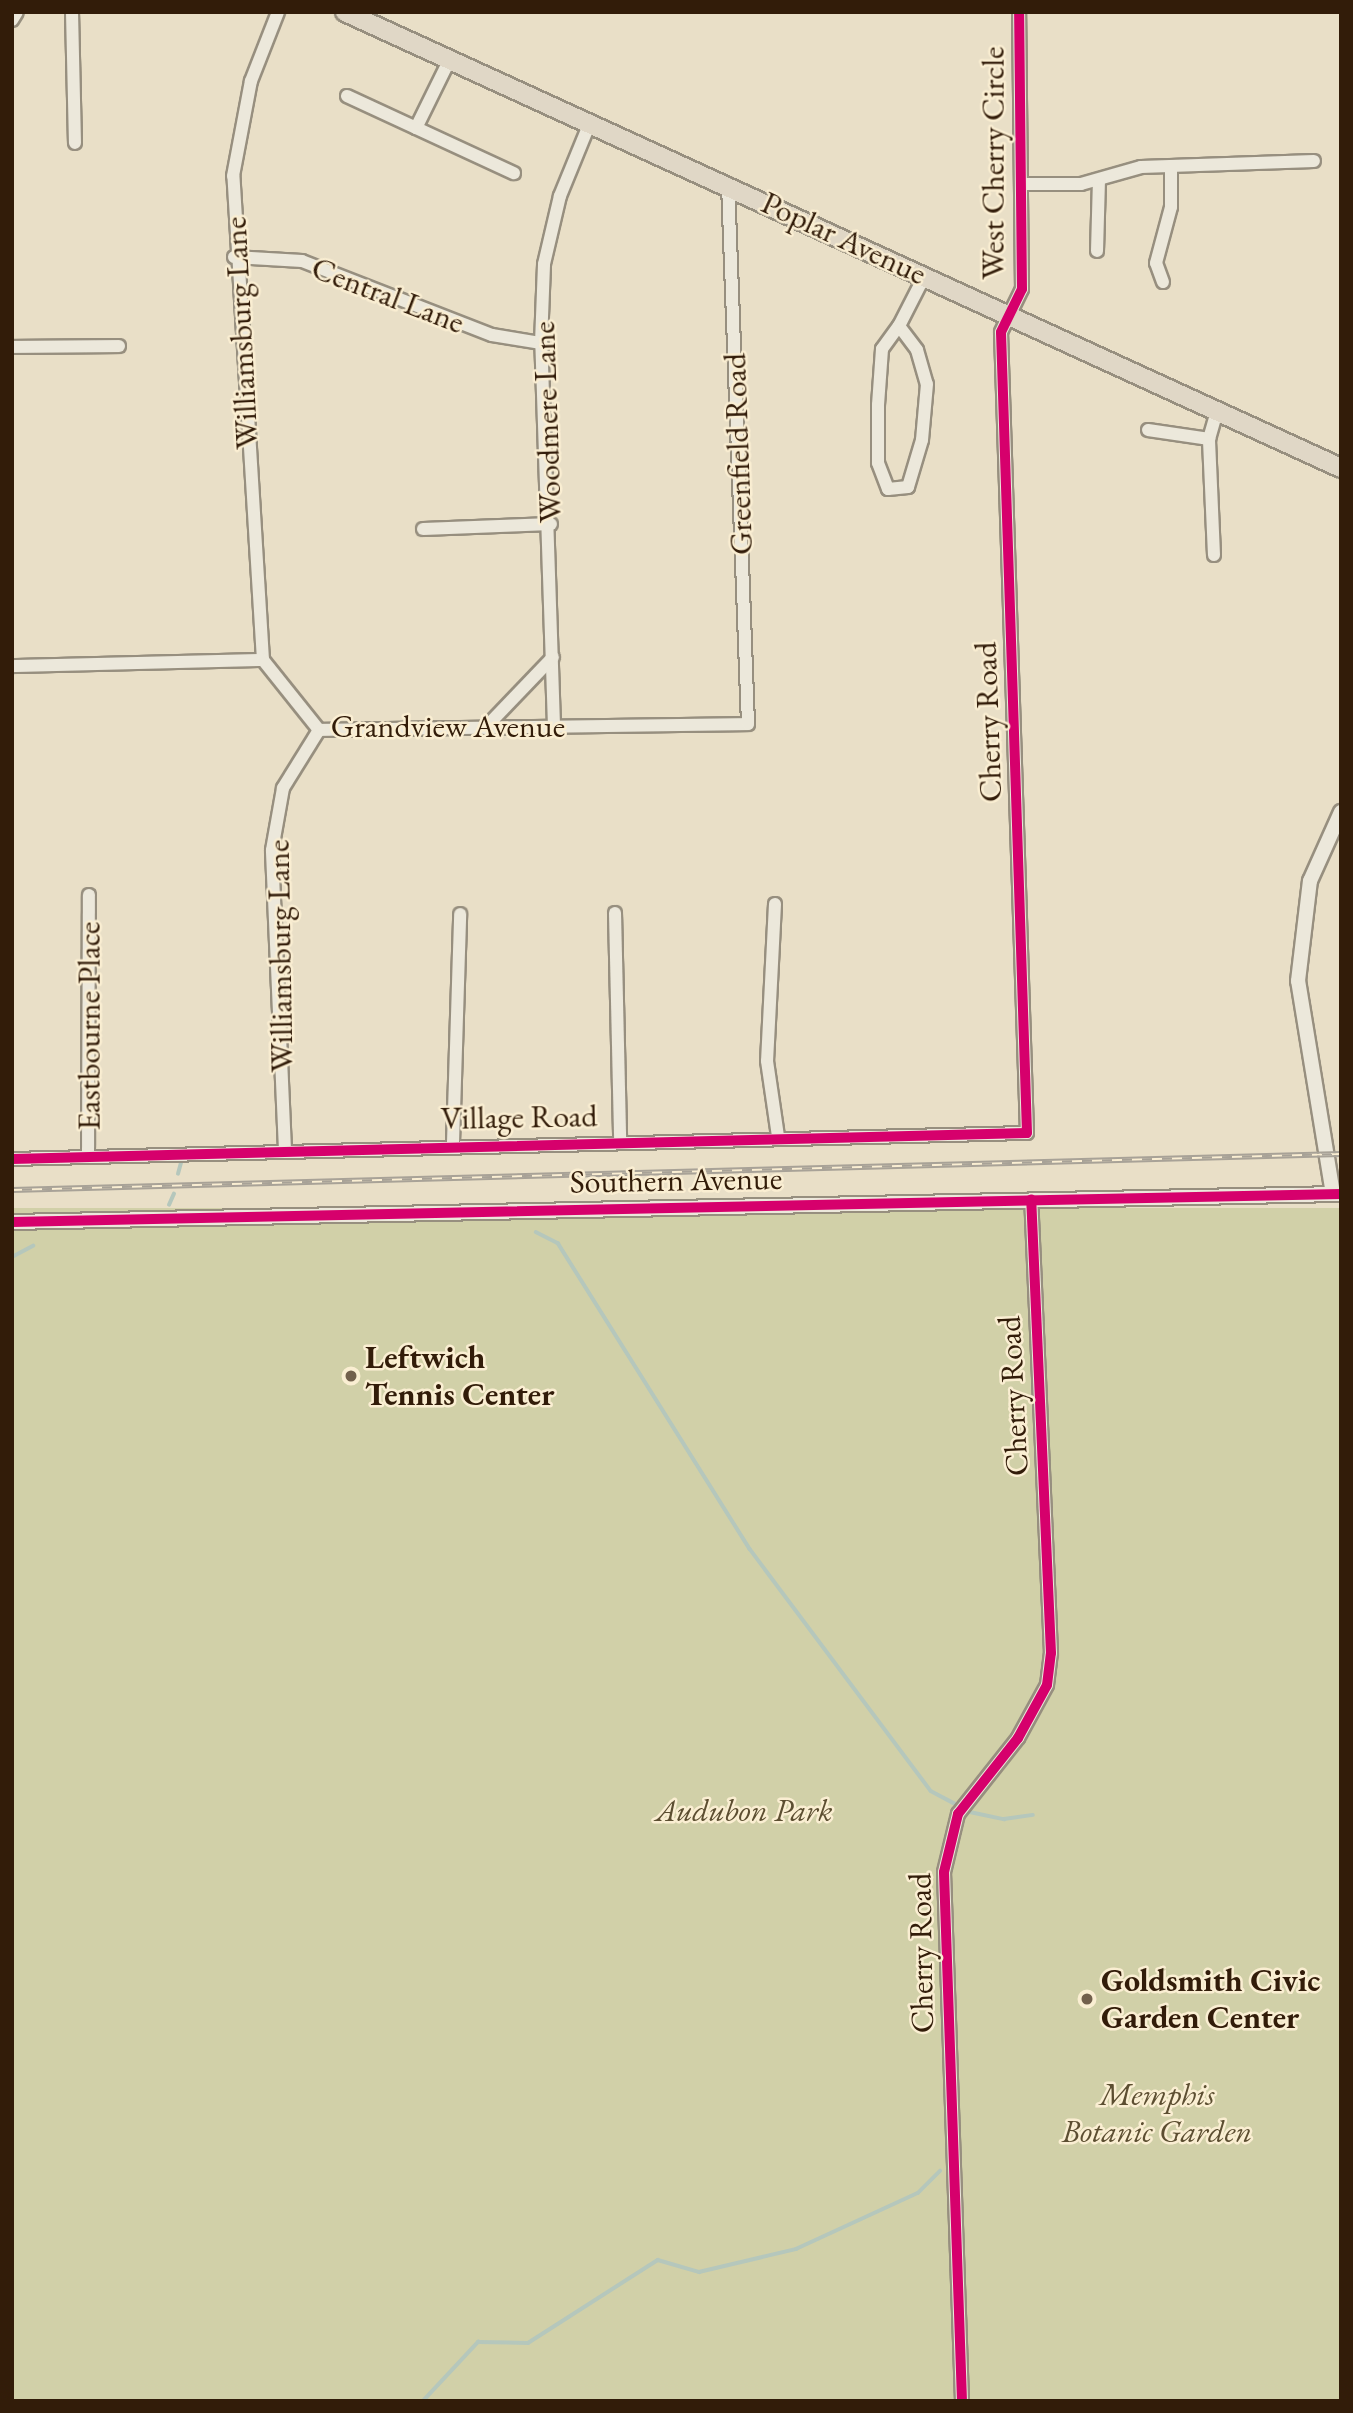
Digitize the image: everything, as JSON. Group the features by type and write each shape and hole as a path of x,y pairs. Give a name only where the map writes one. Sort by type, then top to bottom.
{"main road":[{"name":"Poplar Avenue","path":"345,12 589,125 728,184 1013,313 1341,468"}],"street":[{"path":"12,20 17,12"},
{"path":"72,12 75,143"},
{"name":"Williamsburg Lane","path":"263,660 234,257 236,135 278,12"},
{"name":"West Cherry Circle","path":"1013,313 1022,289 1023,184 1019,12"},
{"path":"416,128 450,59"},
{"path":"347,96 514,173"},
{"name":"Woodmere Lane","path":"554,726 551,524 541,342 544,264 560,196 589,125"},
{"path":"1023,184 1099,180 1171,166 1314,161"},
{"path":"1163,282 1156,262 1171,206 1171,166"},
{"path":"1097,251 1099,180"},
{"name":"Greenfield Road","path":"728,184 748,724"},
{"name":"Central Lane","path":"234,257 302,261 492,335 541,342"},
{"path":"899,326 917,349 927,384 922,440 908,487 888,489 878,463 882,349 899,326 925,275"},
{"name":"Cherry Road","path":"1013,313 1002,332 1027,1133"},
{"path":"12,347 119,346"},
{"path":"1214,555 1209,439 1217,411"},
{"path":"1148,430 1209,439"},
{"path":"423,529 551,524"},
{"path":"485,727 553,657"},
{"path":"12,666 263,660"},
{"name":"Grandview Avenue","path":"263,660 319,730 748,724"},
{"name":"Williamsburg Lane","path":"285,1150 272,850 283,788 319,730"},
{"path":"1337,1194 1298,968 1310,881 1341,812"},
{"name":"Eastbourne Place","path":"89,895 89,1156"},
{"path":"775,904 767,1061 778,1136"},
{"path":"615,913 620,1142"},
{"path":"453,1143 460,914"},
{"name":"Village Road","path":"12,1159 453,1143 1027,1133"},
{"name":"Southern Avenue","path":"12,1223 1337,1194"},
{"name":"Cherry Road","path":"962,2401 944,1872 958,1814 1018,1738 1047,1685 1051,1653 1031,1199"}],"green space":[{"name":"Audubon Park","path":"12,1208 1341,1208 1341,2401 12,2401"}],"waterway":[{"path":"178,1174 181,1163"},
{"path":"169,1205 174,1194"},
{"path":"536,1232 558,1243 750,1549 931,1791 955,1804"},
{"path":"12,1257 33,1246"},
{"path":"970,1812 1004,1819 1033,1815"},
{"path":"423,2401 478,2342 528,2343 658,2260 699,2272 796,2249 918,2193 940,2171"}],"railway":[{"path":"12,1190 1341,1154"}],"cycle path":[{"path":"12,1159 1027,1133 1001,332 1022,289 1019,12"},
{"path":"12,1222 1341,1194"},
{"path":"962,2401 944,1872 958,1814 1018,1738 1047,1685 1051,1653 1031,1199"}],"place":[{"name":"Leftwich Tennis Center","path":"351,1376"},
{"name":"Goldsmith Civic Garden Center","path":"1087,1999"}],"park label":[{"name":"Memphis Botanic Garden","path":"1157,2114"}]}
